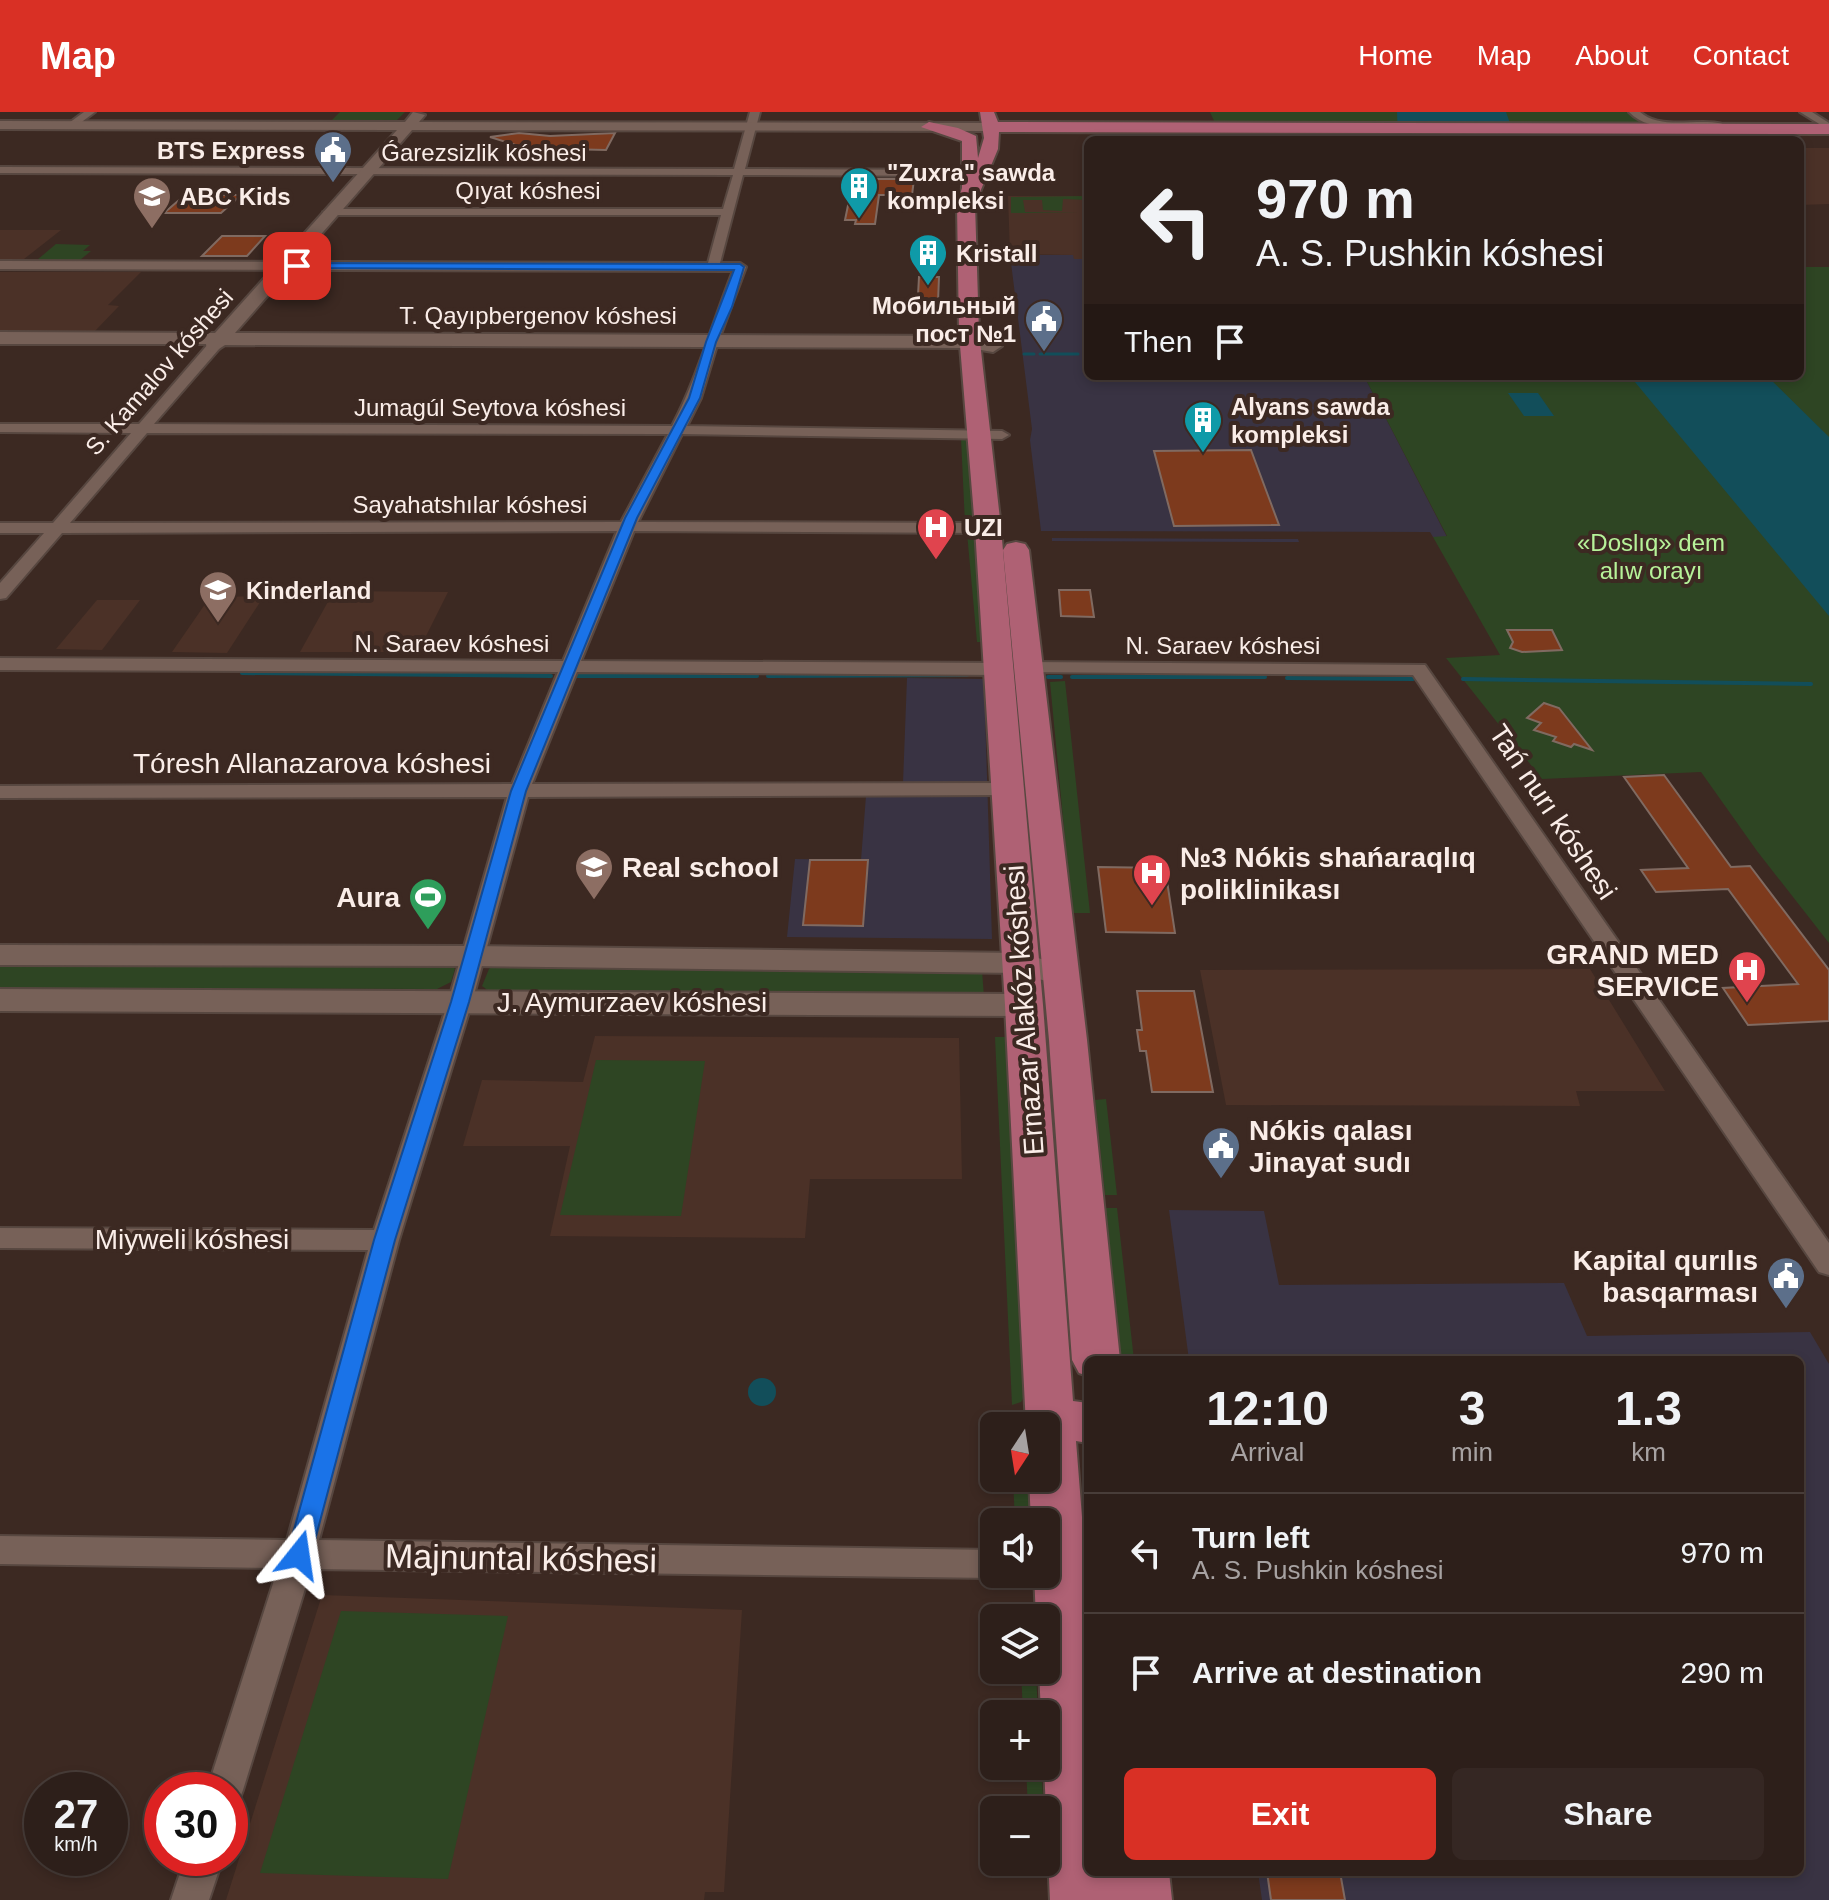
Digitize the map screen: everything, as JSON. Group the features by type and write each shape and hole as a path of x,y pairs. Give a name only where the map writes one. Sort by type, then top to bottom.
{"main road":[{"path":"929,127 959,121 974,112"},
{"path":"1000,118 1094,128"},
{"name":"Ernazar Alakóz kóshesi","path":"1000,118 992,147 973,177 976,240 970,346 994,428 1005,525 1036,967 1046,1347 1070,1428 1060,1508"},
{"name":"Ernazar Alakóz kóshesi","path":"994,356 976,240 985,194 1008,152 1000,118"},
{"path":"929,127 961,133 970,139 973,177"},
{"path":"1018,144 1036,134 1094,128 1829,128"},
{"name":"Ernazar Alakóz kóshesi","path":"1013,669 1008,789 1095,1354"},
{"path":"1046,1347 1056,1357 1071,1361 1084,1358"},
{"name":"Ernazar Alakóz kóshesi","path":"1055,1588 1081,1900"},
{"path":"1139,1876 1141,1900"}],"street":[{"path":"72,125 90,112"},
{"name":"S. Kamalov kóshesi","path":"0,594 329,212 421,112"},
{"path":"1634,112 1648,122 1722,123 1729,129"},
{"path":"1805,112 1829,128"},
{"path":"0,125 408,126 752,119 929,127 1000,118"},
{"path":"713,267 752,119"},
{"name":"Ǵarezsizlik kóshesi","path":"0,170 737,172 973,177"},
{"name":"Qıyat kóshesi","path":"329,212 726,212"},
{"path":"0,265 740,267 710,345 697,390 680,430 628,527 519,791 460,1002 385,1240 299,1555 231,1772"},
{"name":"T. Qayıpbergenov kóshesi","path":"0,338 217,343"},
{"name":"T. Qayıpbergenov kóshesi","path":"0,346 217,343 970,346 994,356"},
{"name":"Jumagúl Seytova kóshesi","path":"0,428 994,428"},
{"name":"Sayahatshılar kóshesi","path":"0,528 1005,525"},
{"name":"N. Saraev kóshesi","path":"0,664 1418,669"},
{"name":"Tań nurı kóshesi","path":"1418,669 1829,1265"},
{"name":"Tóresh Allanazarova kóshesi","path":"0,792 1008,789"},
{"name":"J. Aymurzaev kóshesi","path":"0,955 473,956 1036,967"},
{"name":"J. Aymurzaev kóshesi","path":"0,1000 460,1002 1036,967"},
{"name":"Miyweli kóshesi","path":"0,1238 385,1240"},
{"name":"Majnuntal kóshesi","path":"0,1550 980,1564"},
{"path":"190,1900 198,1876"}],"shaded area":[{"path":"1804,148 1829,148 1829,204 1804,205"},
{"path":"1008,196 1084,196 1084,259 1074,259 1073,255 1010,254"},
{"path":"0,230 61,230 24,259 0,259"},
{"path":"1010,255 1074,255 1075,259 1084,259 1084,380 1366,380 1447,537 1433,537 1430,532 1041,531 1030,440 1032,429"},
{"path":"0,272 141,272 108,305 119,306 95,331 0,331"},
{"path":"1052,538 1298,539 1299,542 1052,541"},
{"path":"334,591 448,592 418,652 300,652"},
{"name":"Kinderland","path":"264,596 227,653 172,652 210,597"},
{"path":"97,600 140,600 102,650 56,649"},
{"path":"907,678 984,679 992,939 787,937 795,859 861,860 867,783 903,783"},
{"path":"1590,969 1665,1091 1576,1091 1580,1106 1226,1105 1200,970"},
{"path":"595,1036 959,1038 962,1179 810,1179 805,1238 550,1236 570,1146 463,1146 482,1080 583,1082"},
{"path":"1169,1210 1264,1211 1279,1285 1564,1283 1587,1336 1810,1332 1829,1364 1829,1900 1262,1900 1259,1876 1804,1876 1804,1356 1188,1356"},
{"path":"322,1595 742,1610 724,1892 705,1892 704,1900 226,1900 234,1876 248,1876 248,1830"}],"green space":[{"path":"340,112 405,112 396,121 331,121"},
{"path":"1210,112 1628,112 1641,122 1610,123 1777,135 1182,136 1162,131 1215,123"},
{"path":"1084,196 1084,200 1063,199 1062,211 1043,210 1042,200 1023,200 1025,212 1078,213 1011,213 1011,197"},
{"path":"56,244 90,245 83,251 91,251 80,260 37,260"},
{"name":"«Doslıq» dem alıw orayı","path":"1804,267 1829,267 1829,943 1757,851 1701,772 1542,779 1446,658 1500,655 1433,537 1447,536 1366,380 1804,380"},
{"path":"961,438 968,440 973,522 965,524"},
{"path":"967,533 975,535 983,642 977,642"},
{"path":"1065,681 1090,913 1072,913 1050,682"},
{"path":"0,963 450,964 455,969 451,982 437,989 0,988"},
{"path":"493,966 982,970 984,997 490,992 482,986"},
{"path":"995,1037 1007,1037 1027,1392 1021,1402 1012,1405"},
{"path":"596,1060 705,1061 681,1216 560,1215"},
{"path":"1106,1099 1117,1195 1105,1195 1095,1100"},
{"path":"1105,1208 1117,1208 1134,1356 1121,1356"},
{"path":"1014,1492 1030,1492 1030,1508 1014,1508"},
{"path":"341,1611 508,1616 448,1879 260,1873"},
{"path":"1022,1684 1037,1684 1037,1700 1022,1700"},
{"path":"1027,1780 1042,1780 1043,1796 1027,1796"}],"water":[{"path":"1397,112 1506,112 1515,136 1398,136"},
{"path":"1633,380 1771,380 1829,437 1829,616"},
{"path":"1508,393 1538,393 1554,416 1524,416"},
{"path":"762,1378 772,1382 776,1392 772,1402 762,1406 752,1402 748,1392 752,1382"}],"building":[{"path":"519,133 550,136 615,133 606,150 525,148 490,137"},
{"path":"914,179 912,195 879,195 875,224 855,224 856,220 845,220 853,181"},
{"path":"185,195 241,195 221,213 164,213"},
{"path":"222,236 265,236 247,256 202,256"},
{"name":"Kristall","path":"919,277 939,277 938,302 934,302 933,315 917,314"},
{"path":"1251,450 1279,525 1174,526 1154,451"},
{"path":"1059,590 1090,590 1094,617 1061,616"},
{"path":"1507,630 1552,630 1562,650 1522,652 1510,648 1513,642"},
{"path":"1544,703 1559,708 1592,750 1553,741 1556,737 1534,730 1541,723 1527,718"},
{"path":"1664,775 1731,867 1750,866 1829,970 1829,1021 1748,1025 1723,988 1798,984 1728,889 1656,892 1641,870 1688,868 1624,777"},
{"path":"810,860 868,860 863,926 803,925"},
{"name":"№3 Nókis shańaraqlıq poliklinikası","path":"1098,867 1165,868 1175,933 1106,932"},
{"path":"1137,991 1194,991 1213,1092 1152,1092 1146,1051 1140,1051 1137,1030 1142,1030"},
{"path":"1268,1876 1341,1876 1345,1900 1271,1900"}],"waterway":[{"path":"1024,354 1034,354"},
{"path":"1040,354 1078,354"},
{"path":"242,673 551,676"},
{"path":"768,676 967,675"},
{"path":"576,676 757,676"},
{"path":"1048,677 1061,677"},
{"path":"1072,677 1265,677"},
{"path":"1287,678 1413,679"},
{"path":"1463,679 1811,684"}],"place":[{"name":"BTS Express","path":"333,184"},
{"name":"\"Zuxra\" sawda kompleksi","path":"859,220"},
{"name":"ABC Kids","path":"152,230"},
{"name":"Kristall","path":"928,287"},
{"name":"Мобильный пост №1","path":"1044,353"},
{"name":"Alyans sawda kompleksi","path":"1203,454"},
{"name":"UZI","path":"936,561"},
{"name":"Kinderland","path":"218,624"},
{"name":"Real school","path":"594,901"},
{"name":"№3 Nókis shańaraqlıq poliklinikası","path":"1152,907"},
{"name":"Aura","path":"428,931"},
{"name":"GRAND MED SERVICE","path":"1747,1004"},
{"name":"Nókis qalası Jinayat sudı","path":"1221,1180"},
{"name":"Kapital qurılıs basqarması","path":"1786,1310"}],"route":[{"path":"297,266 740,267 711,342 694,398 680,430 631,518 519,791 460,1002 385,1240 299,1555"}]}
